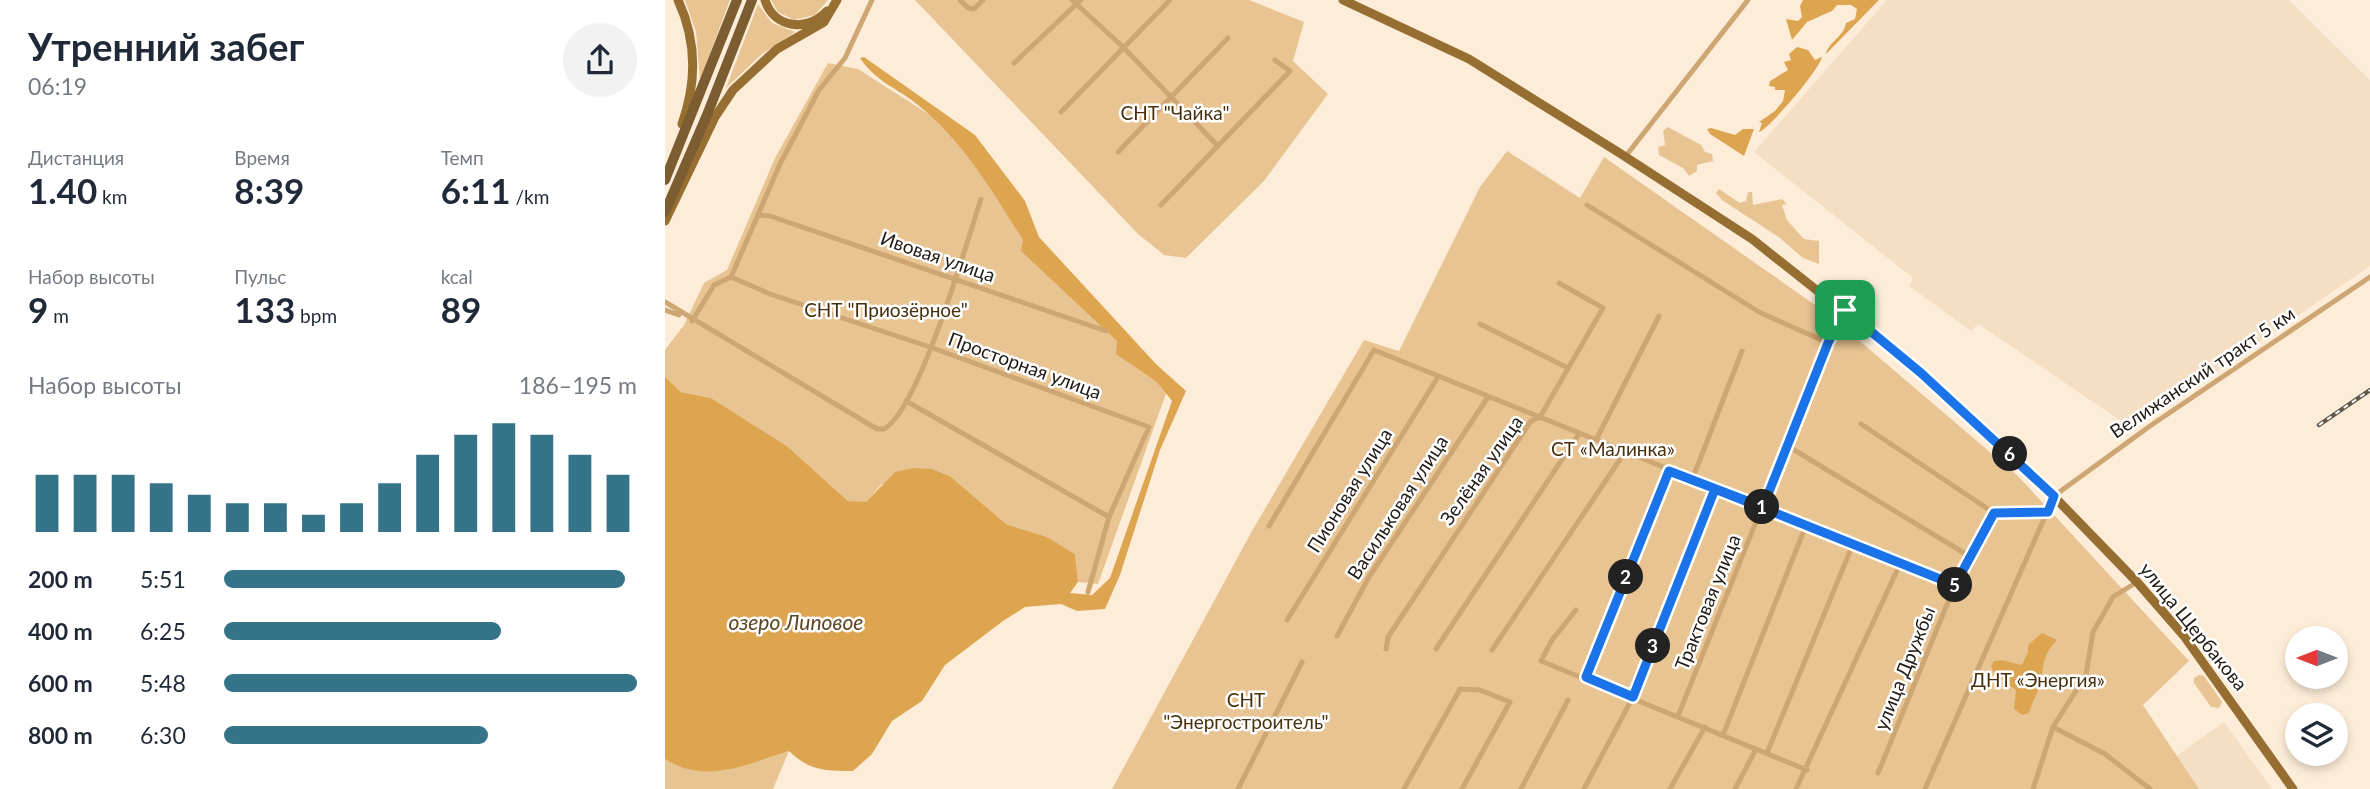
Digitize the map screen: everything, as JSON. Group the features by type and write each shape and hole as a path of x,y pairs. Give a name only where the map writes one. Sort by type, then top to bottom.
{"highway":[{"path":"665,180 737,0"},
{"path":"665,212 752,0"}],"main road":[{"path":"665,166 685,116 693,76 691,38 678,0"},
{"path":"765,0 778,19 800,26 819,19 835,0"},
{"path":"665,221 676,204 711,126 733,90 777,49 824,22 835,0"},
{"name":"улица Щербакова","path":"1343,0 1469,59 1625,157 1752,239 1845,310 1921,373 2054,496 2137,582 2184,636 2293,789"}],"street":[{"path":"690,320 714,285 731,277 819,90 845,58 872,0"},
{"path":"960,0 968,8 974,9 983,0"},
{"path":"1061,111 1170,0"},
{"path":"1625,157 1748,0"},
{"path":"1014,63 1076,1 1217,145"},
{"path":"1118,152 1229,38"},
{"path":"1161,205 1290,71 1275,60"},
{"path":"665,227 676,204 683,173"},
{"path":"665,302 690,320 877,429 884,429 907,401 930,347 981,199"},
{"path":"1587,205 1759,312 1828,343"},
{"name":"Ивовая улица","path":"758,215 770,216 1106,331"},
{"name":"Просторная улица","path":"731,277 770,294 930,347 1149,427 1109,517"},
{"name":"Велижанский тракт 5 км","path":"2054,496 2107,456 2370,277"},
{"name":"Зелёная улица","path":"1386,649 1388,637 1531,421 1540,417 1603,309 1559,283"},
{"path":"665,310 690,320"},
{"name":"Трактовая улица","path":"1678,716 1786,445 1828,343 1845,310"},
{"path":"1596,440 1659,316"},
{"path":"1480,324 1568,369"},
{"path":"1269,526 1374,350 1955,585"},
{"path":"1692,480 1742,351"},
{"name":"Пионовая улица","path":"1287,620 1438,377"},
{"name":"Васильковая улица","path":"1337,636 1370,576 1488,397"},
{"path":"907,401 1109,517 1089,592"},
{"path":"1861,424 1994,513 2048,512"},
{"path":"1436,649 1579,434"},
{"path":"1786,445 1969,556"},
{"path":"1492,650 1625,452"},
{"path":"1586,677 1669,471"},
{"path":"1584,789 1633,697 1715,489"},
{"path":"1925,789 2054,496"},
{"name":"улица Дружбы","path":"1878,773 1955,585 1994,513"},
{"path":"1723,735 1806,525"},
{"path":"1767,753 1853,544"},
{"path":"1796,789 1900,564"},
{"path":"2033,789 2053,727 2086,675 2093,632 2113,597 2137,582"},
{"path":"1576,610 1552,640 1541,661 1586,677 1807,770"},
{"path":"1238,789 1301,662"},
{"path":"1404,789 1460,689 1480,690 1510,702 1462,789"},
{"path":"1521,789 1568,700"},
{"path":"1670,789 1705,727"},
{"path":"2053,727 2105,754 2150,789"},
{"path":"1735,789 1756,749"}],"shaded area":[{"path":"1887,0 2289,0 2370,80 2370,266 2133,429 1978,324 1971,331 1909,286 1913,278 1754,152"},
{"path":"2224,722 2272,789 2199,789 2176,756"}],"green space":[{"path":"685,0 730,0 700,80 696,32"},
{"path":"771,0 828,0 815,15 794,20 778,12"},
{"name":"СНТ \"Чайка\"","path":"915,0 1249,0 1304,22 1293,61 1328,94 1264,181 1186,258 1164,255 1138,234"},
{"path":"758,4 772,23 795,32 762,54 726,88"},
{"name":"СНТ \"Приозёрное\"","path":"828,63 858,69 966,138 1042,253 1168,388 1098,584 1078,582 1075,554 1047,537 1006,524 950,476 932,469 882,484 866,502 857,504 848,501 787,446 711,398 681,392 665,377 665,350 684,325 704,283 727,270 775,158"},
{"path":"1668,127 1701,145 1705,152 1712,154 1713,161 1697,165 1697,171 1689,176 1683,168 1659,155 1658,147 1665,145 1663,131"},
{"name":"CТ «Малинка»","path":"1507,151 1580,198 1604,157 1828,314 2018,476 2189,661 2143,705 2199,789 1112,789 1252,531 1364,340 1399,351 1480,187"},
{"path":"1719,189 1740,203 1746,201 1748,192 1752,192 1753,205 1782,199 1787,204 1782,205 1787,220 1804,239 1819,241 1819,264 1803,258 1780,238 1722,200 1716,193"},
{"path":"2204,676 2222,702 2219,708 2211,707 2194,683 2194,678"},
{"path":"789,751 773,789 665,789 665,759 695,770 711,771 742,766"}],"water":[{"path":"1803,0 1879,0 1826,54 1846,23 1855,19 1857,9 1851,5 1837,5 1832,11 1807,22 1792,40 1786,19 1798,21 1802,17 1800,6"},
{"path":"1797,47 1808,50 1815,60 1822,57 1819,64 1783,110 1759,132 1762,123 1759,122 1775,111 1783,101 1785,90 1775,90 1775,87 1769,86 1770,81 1788,70 1784,62 1791,60 1789,54"},
{"name":"озеро Липовое","path":"864,57 975,135 1025,201 1039,237 1156,364 1186,391 1160,450 1120,575 1105,609 1077,611 1061,604 1025,607 1003,621 945,665 922,701 892,721 872,754 853,771 835,771 811,766 789,751 727,770 695,771 665,759 665,377 681,392 711,398 787,446 848,501 866,502 895,472 914,468 932,469 950,476 1006,524 1047,537 1075,554 1078,582 1070,593 1092,595 1110,578 1172,401 1157,382 1116,354 1117,341 1021,251 1023,240 963,151 918,105 873,73 860,58"},
{"path":"1707,129 1735,135 1743,129 1754,129 1744,156 1710,134"},
{"path":"2042,633 2057,640 2047,654 2040,686 2029,713 2022,715 2014,709 2016,690 1995,675 1991,666 1994,661 2001,660 2022,665 2028,645"}],"railway":[{"path":"2319,425 2370,390"}],"route":[{"path":"1845,310 1921,373 2054,496 2048,512 1994,513 1955,585 1715,489 1633,697 1586,677 1669,471 1763,507 1828,343 1845,310"}],"park label":[{"name":"ДНТ «Энергия»","path":"2038,679"},
{"name":"СНТ \"Энергостроитель\"","path":"1246,710"}]}
